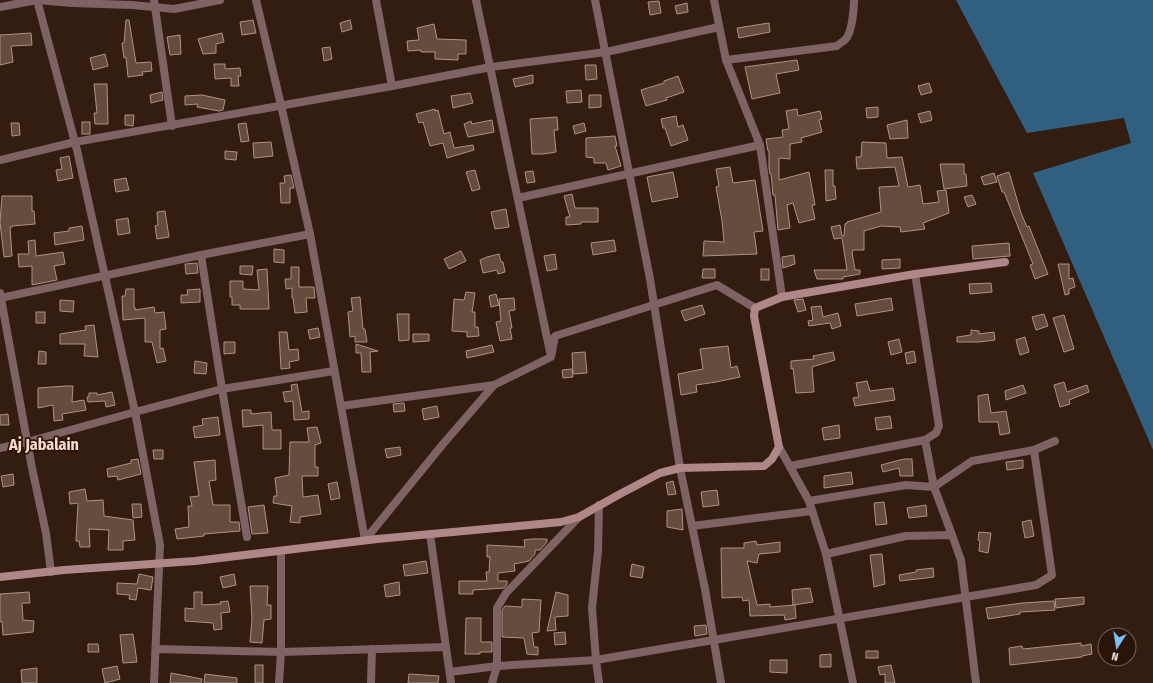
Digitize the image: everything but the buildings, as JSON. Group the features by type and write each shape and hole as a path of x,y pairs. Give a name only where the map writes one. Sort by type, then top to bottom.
{"street":[{"path":"0,7 37,0 72,4 155,4 174,9 220,0"},
{"path":"37,0 75,142 134,412 160,545 154,683"},
{"path":"256,0 310,234 365,540"},
{"path":"376,0 392,86"},
{"path":"476,0 551,357"},
{"path":"595,0 630,174 654,304 680,468 705,589 721,683"},
{"path":"714,0 726,60 760,145 782,297"},
{"path":"726,60 837,46 846,39 849,33 854,9 854,0"},
{"path":"155,4 172,126"},
{"path":"0,160 75,142 172,126 491,67 606,52 719,27"},
{"path":"518,198 760,145"},
{"path":"51,572 46,533 27,442 0,296 310,234"},
{"path":"201,255 247,537"},
{"path":"756,308 782,297 914,274 1005,262"},
{"path":"790,466 925,440 936,433 939,426 914,274"},
{"path":"551,357 555,336 717,285 756,308"},
{"path":"756,308 754,316 779,447 809,500 826,554 838,619 853,683"},
{"path":"341,406 494,385 551,357"},
{"path":"0,448 222,390 334,371"},
{"path":"365,540 433,456 494,385"},
{"path":"925,440 934,487 962,560 965,598 976,683"},
{"path":"809,500 906,485 934,487 972,461 1034,450 1055,441"},
{"path":"492,683 497,666 497,608 506,593 579,517 599,505 660,474 680,468 764,466 772,459 779,447"},
{"path":"450,672 497,666 596,660 1036,585 1052,575 1034,450"},
{"path":"599,505 598,551 592,608 599,683"},
{"path":"692,526 812,511"},
{"path":"0,577 195,561 365,540 561,522 579,517"},
{"path":"430,534 451,683"},
{"path":"826,554 906,536 952,535"},
{"path":"279,683 281,652 281,551"},
{"path":"156,649 281,652 446,647"},
{"path":"371,683 372,649"}],"water":[{"path":"956,0 1153,0 1153,450 1033,173 1131,143 1124,118 1027,133"}],"district":[{"name":"Aj Jabalain","path":"44,444"}]}
